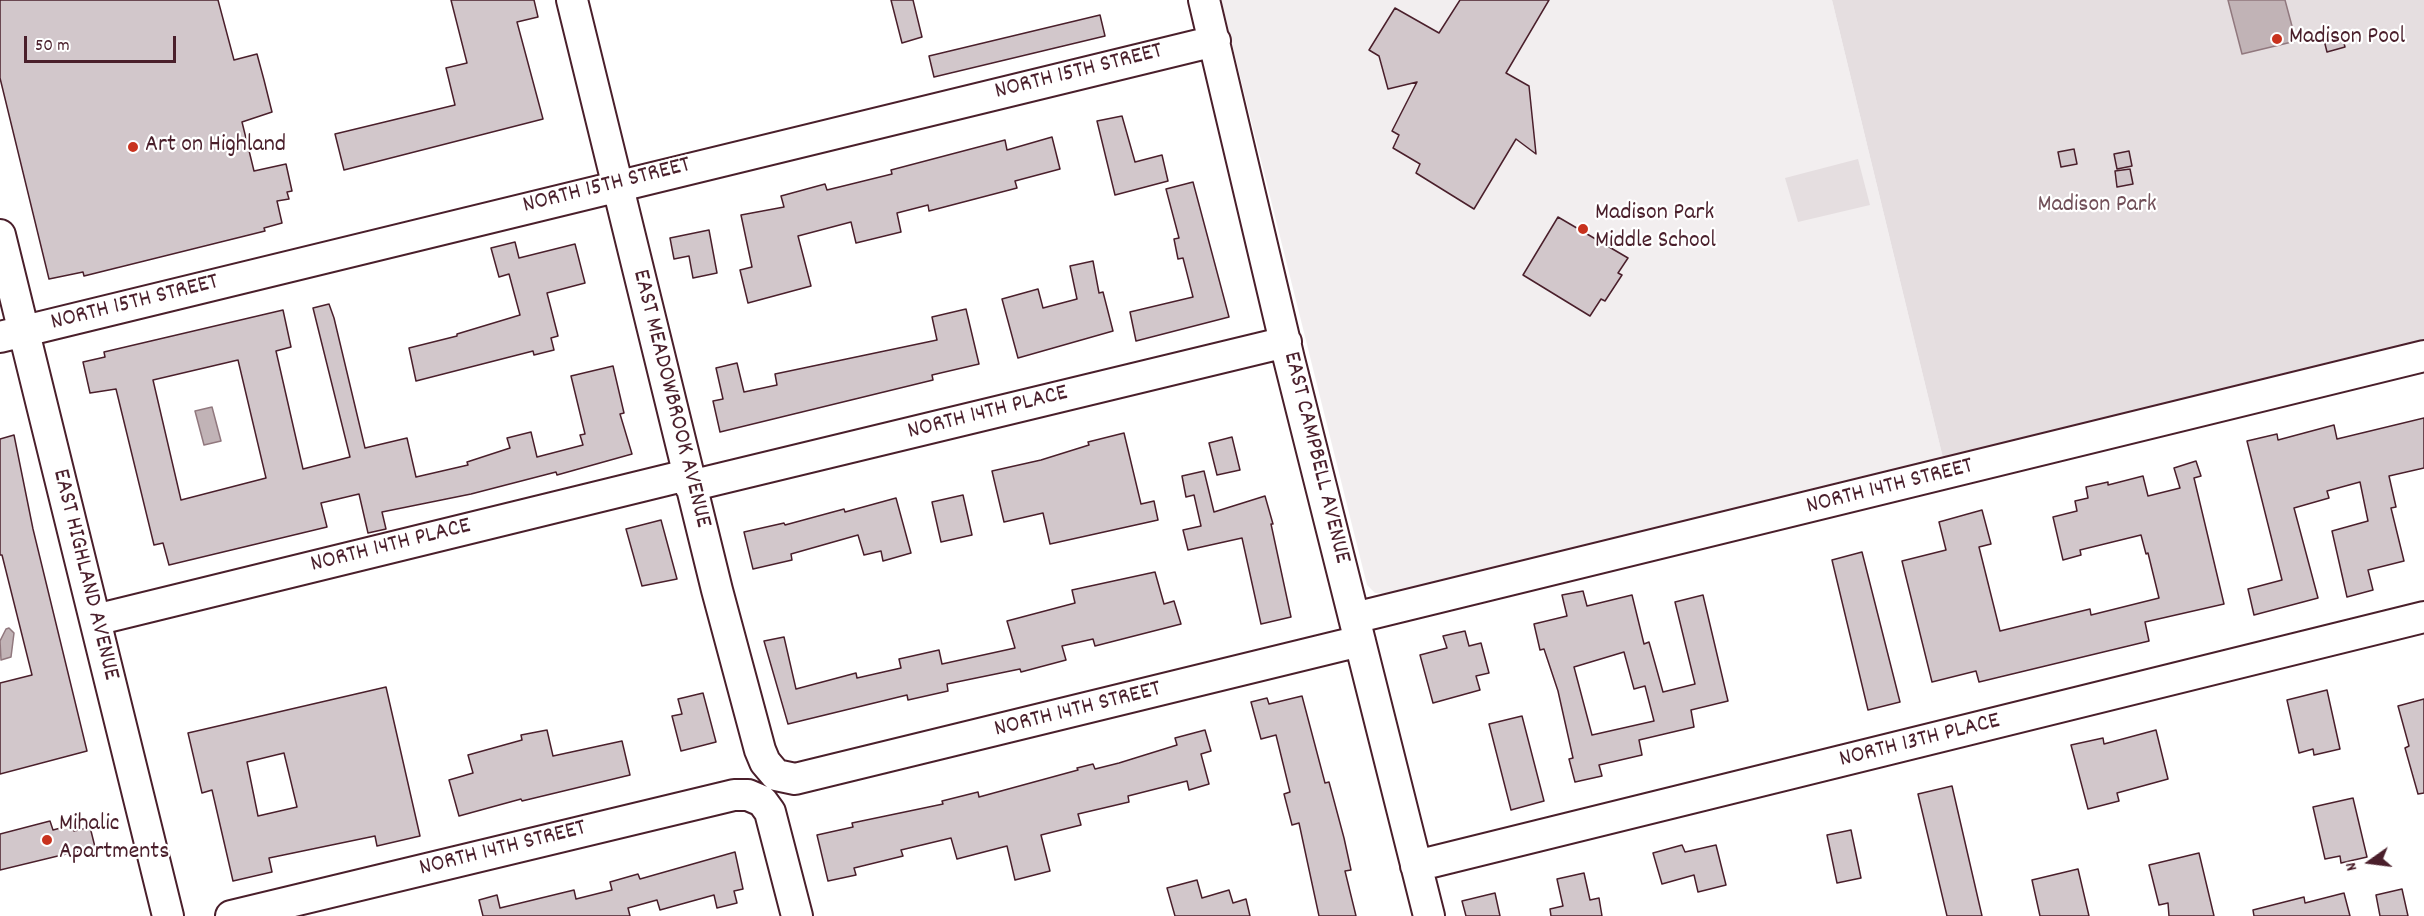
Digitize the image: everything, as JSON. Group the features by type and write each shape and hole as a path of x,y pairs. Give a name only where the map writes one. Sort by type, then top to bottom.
{"street":[{"name":"EAST MEADOWBROOK AVENUE","path":"572,0 689,480 760,750 765,762 776,775 795,779"},
{"name":"EAST CAMPBELL AVENUE","path":"1204,0 1286,342 1429,916"},
{"name":"NORTH 15TH STREET","path":"11,334 1215,41"},
{"name":"EAST HIGHLAND AVENUE","path":"0,235 11,334 95,620 168,916"},
{"name":"NORTH 14TH PLACE","path":"95,620 1286,342"},
{"name":"NORTH 14TH STREET","path":"795,779 1357,630 2424,356"},
{"name":"NORTH 13TH PLACE","path":"1416,866 2424,617"},
{"name":"NORTH 14TH STREET","path":"231,916 734,795 747,795 762,801 770,812 797,916"}],"shaded area":[{"name":"Madison Park Middle School","path":"1221,0 1832,0 1943,458 1388,594 1375,593 1367,585"},
{"path":"2228,0 2285,0 2296,41 2242,54"},
{"path":"212,407 221,441 204,445 195,411"},
{"path":"9,628 14,633 11,657 1,660 0,641 6,629"}],"green space":[{"name":"Madison Park","path":"1832,0 2424,0 2424,341 1943,458"},
{"path":"1858,159 1870,205 1798,222 1785,178"}],"building":[{"name":"Art on Highland","path":"0,0 218,0 234,60 257,54 272,112 242,122 254,171 286,164 292,191 287,192 289,199 277,201 282,223 264,228 265,231 84,276 83,272 49,279 0,78"},
{"path":"451,0 534,0 538,17 517,22 543,119 344,170 335,134 455,105 446,68 467,63"},
{"path":"891,0 913,0 922,37 902,43"},
{"path":"1460,0 1549,0 1506,73 1529,86 1536,154 1516,139 1474,209 1416,173 1420,164 1393,148 1399,135 1392,131 1417,82 1388,89 1379,56 1369,50 1395,8 1439,33"},
{"path":"1100,15 1105,36 934,77 929,56"},
{"path":"2341,32 2345,47 2327,52 2323,36"},
{"path":"1122,116 1135,162 1162,155 1168,181 1115,195 1097,121"},
{"path":"1052,137 1060,169 1015,181 1017,188 929,211 928,205 897,213 901,232 856,243 851,222 798,236 811,286 748,303 740,270 752,267 741,215 784,207 781,196 825,184 827,190 892,174 891,170 1005,140 1007,150"},
{"path":"2074,149 2077,164 2061,167 2058,152"},
{"path":"2129,151 2132,166 2117,169 2114,154"},
{"path":"2130,169 2133,184 2117,187 2115,171"},
{"path":"1193,182 1229,317 1136,341 1130,312 1193,297 1183,258 1178,259 1174,239 1179,238 1166,189"},
{"path":"1558,217 1628,258 1618,273 1622,275 1605,301 1601,299 1590,316 1523,275"},
{"path":"709,230 717,273 693,278 689,256 674,259 670,238"},
{"path":"515,242 519,258 575,244 585,283 547,293 558,336 551,338 554,350 534,355 533,351 416,381 409,348 457,336 457,334 520,315 509,274 499,277 491,248"},
{"path":"1093,261 1099,293 1103,292 1113,331 1018,358 1002,299 1038,289 1043,308 1077,299 1070,266"},
{"path":"329,304 365,448 407,438 416,477 468,465 467,462 510,448 507,438 531,432 537,457 583,445 580,435 585,434 571,376 613,366 624,413 620,414 632,454 557,475 556,472 471,494 382,512 386,529 368,533 359,494 321,503 327,527 169,565 163,543 154,545 116,389 90,393 83,362 105,357 104,352 283,310 291,347 276,351 303,469 350,457 313,308","holes":["238,360 266,478 181,500 153,380"]},
{"path":"966,309 979,364 932,375 933,380 720,432 713,401 723,399 716,368 737,363 744,392 777,385 775,374 937,340 932,317"},
{"path":"2424,418 2424,468 2389,476 2396,507 2391,508 2404,561 2368,570 2373,590 2347,597 2332,531 2368,521 2360,482 2327,491 2329,498 2294,508 2318,598 2254,615 2248,589 2282,580 2247,441 2277,434 2278,440 2334,425 2337,439"},
{"path":"1124,433 1141,504 1154,501 1158,520 1050,544 1043,513 1004,522 992,471 1041,460 1089,445 1088,442"},
{"path":"14,435 33,529 87,751 0,774 0,683 32,675 2,555 0,555 0,439"},
{"path":"1232,437 1240,470 1217,475 1209,443"},
{"path":"2196,461 2201,476 2194,478 2224,604 2145,622 2149,641 1979,682 1976,671 1932,682 1902,561 1946,550 1939,522 1982,510 1991,544 1979,547 2000,631 2090,609 2091,615 2159,598 2148,553 2146,554 2141,535 2080,550 2081,555 2063,560 2053,517 2077,511 2075,501 2088,498 2086,487 2108,482 2108,485 2143,476 2148,496 2180,488 2174,468"},
{"path":"1204,471 1214,512 1265,496 1273,524 1271,524 1291,617 1261,624 1242,538 1188,550 1183,530 1201,526 1194,495 1186,497 1182,476"},
{"path":"963,495 972,535 941,542 932,502"},
{"path":"896,498 911,553 883,561 881,551 864,555 858,535 791,554 792,560 753,569 744,532 784,523 785,525 844,509 845,512"},
{"path":"661,520 677,579 642,586 626,529"},
{"path":"1862,552 1900,702 1868,710 1832,560"},
{"path":"1155,572 1164,604 1174,601 1181,624 1095,646 1093,639 1062,646 1066,660 1021,672 1020,669 947,684 948,691 908,700 907,695 788,724 764,641 784,637 796,689 856,673 857,678 901,668 899,659 939,650 942,664 1015,648 1007,621 1075,603 1072,590"},
{"path":"1583,591 1587,606 1632,595 1644,644 1649,642 1663,692 1695,684 1675,602 1703,595 1728,701 1691,710 1694,727 1639,740 1642,755 1599,765 1602,776 1575,782 1569,759 1573,758 1558,691 1544,649 1540,650 1534,624 1567,616 1562,595","holes":["1624,652 1634,689 1645,686 1654,721 1592,735 1574,667"]},
{"path":"1465,631 1469,646 1481,643 1489,673 1476,676 1480,690 1433,703 1420,655 1447,648 1443,636"},
{"path":"386,687 420,836 377,846 375,836 269,858 272,872 233,881 212,790 202,793 188,733","holes":["284,753 297,807 258,816 247,762"]},
{"path":"2327,690 2340,749 2314,755 2313,749 2299,753 2287,700"},
{"path":"703,693 716,742 681,751 672,716 682,714 678,699"},
{"path":"1302,696 1325,783 1329,782 1344,838 1351,870 1345,871 1356,916 1319,916 1299,823 1292,825 1284,794 1290,792 1276,735 1261,739 1251,702 1267,698 1269,704"},
{"path":"2424,699 2424,793 2418,794 2405,748 2409,746 2398,706"},
{"path":"1522,716 1544,801 1511,810 1489,724"},
{"path":"547,730 553,756 622,741 630,775 522,801 521,799 459,816 449,780 473,773 468,755 522,740 521,735"},
{"path":"1205,730 1211,751 1201,754 1209,784 1189,790 1187,781 1128,796 1129,802 1078,814 1081,825 1041,835 1050,871 1015,880 1007,846 957,859 951,838 901,850 903,856 854,868 856,875 828,881 817,835 853,827 852,823 943,804 942,801 978,792 979,797 1093,764 1095,769 1119,763 1177,745 1175,738"},
{"path":"2156,730 2168,779 2117,793 2119,801 2088,809 2071,745 2103,738 2104,744"},
{"path":"1952,786 1982,916 1947,916 1918,794"},
{"path":"2353,798 2367,857 2341,863 2340,856 2325,859 2313,807"},
{"name":"Mihalic Apartments","path":"50,821 53,830 72,825 74,831 90,827 95,847 0,870 0,834"},
{"path":"1851,830 1861,878 1837,883 1827,835"},
{"path":"1682,845 1685,852 1716,845 1726,885 1698,892 1694,875 1662,884 1653,853"},
{"path":"735,852 743,889 734,891 737,903 717,908 714,895 660,910 657,900 628,908 630,916 483,916 479,900 497,895 500,908 574,890 576,899 612,890 610,882 638,874 640,879"},
{"path":"2199,853 2214,916 2169,916 2168,903 2159,905 2149,865"},
{"path":"2078,869 2089,916 2040,916 2032,880"},
{"path":"1584,873 1590,900 1599,898 1602,916 1551,916 1550,909 1563,906 1557,879"},
{"path":"1197,880 1202,898 1229,890 1233,903 1246,899 1250,916 1175,916 1167,888"},
{"path":"2402,889 2408,916 2380,916 2376,895"},
{"path":"1495,893 1500,916 1466,916 1462,901"},
{"path":"2344,893 2350,916 2254,916 2253,910 2304,897 2305,903"}],"place":[{"name":"Madison Pool","path":"2277,39"},
{"name":"Art on Highland","path":"133,147"},
{"name":"Madison Park Middle School","path":"1583,229"},
{"name":"Mihalic Apartments","path":"47,840"}]}
